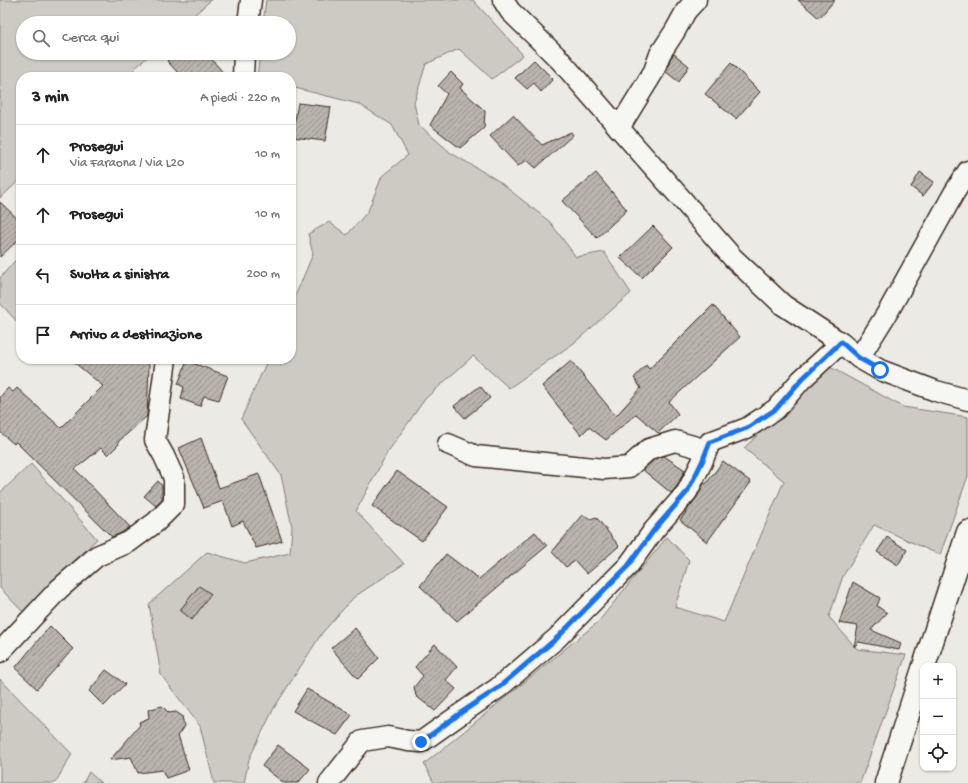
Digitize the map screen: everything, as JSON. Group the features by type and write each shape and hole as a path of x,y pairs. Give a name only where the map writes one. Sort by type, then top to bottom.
{"main road":[{"path":"925,663 968,532"},
{"path":"886,783 920,678"}],"street":[{"path":"249,16 251,0"},
{"path":"503,0 510,11 560,60 732,258 782,305 835,340 841,342 859,358 880,370 936,391 968,400"},
{"path":"619,128 654,71 660,54 686,11 696,0"},
{"path":"242,72 243,60"},
{"path":"859,358 889,310 954,193 968,171"},
{"path":"329,783 362,741 388,737 421,742 498,688 557,638 628,566 654,530 687,492 710,442 747,428 776,409 801,380 841,342"},
{"path":"0,652 59,589 97,556 129,542 156,522 174,504 174,478 155,440 165,364"},
{"path":"448,444 476,456 604,469 629,467 649,449 675,441 707,450"}],"shaded area":[{"path":"0,0 211,0 193,16 16,16 16,60 144,60 132,72 16,72 16,184 0,198"},
{"path":"266,0 473,0 523,55 492,79 459,49 426,64 414,103 419,125 451,153 497,180 550,222 576,257 604,252 631,293 574,343 509,388 473,356 425,399 387,453 356,511 404,564 354,597 322,633 274,708 249,759 244,783 214,783 200,726 161,675 149,604 207,552 245,563 290,553 292,527 281,475 241,419 266,364 296,364 296,294 313,254 308,234 329,222 347,235 368,211 382,176 408,155 392,125 359,104 296,88 296,72 258,72 259,60 296,60 296,16 264,16"},
{"path":"16,260 16,321 0,303 0,278"},
{"path":"830,367 903,407 968,417 968,476 940,555 874,525 843,576 829,617 857,649 906,655 860,783 434,783 424,764 598,622 667,537 689,560 675,607 724,622 784,481 744,448"},
{"path":"31,464 97,539 23,612 0,588 0,493"},
{"path":"0,679 72,754 55,783 0,783"},
{"path":"89,772 101,783 83,783"}],"building":[{"path":"798,0 835,0 819,18"},
{"path":"674,54 689,66 679,82 666,72 670,59"},
{"path":"212,60 223,72 177,72 167,61"},
{"path":"534,60 553,79 541,92 534,83 527,89 515,78"},
{"path":"731,63 760,92 736,119 705,94"},
{"path":"451,72 463,84 460,88 485,111 484,128 460,148 430,125 447,94 438,86"},
{"path":"298,103 331,107 325,141 296,137 296,114"},
{"path":"513,115 542,145 571,132 573,135 536,168 527,160 518,166 490,136"},
{"path":"920,172 934,182 923,196 911,187"},
{"path":"596,173 627,210 597,238 562,201"},
{"path":"0,202 16,217 16,242 0,257"},
{"path":"653,226 673,247 642,278 620,258"},
{"path":"713,305 740,337 669,402 678,414 658,433 636,414 606,440 589,427 581,435 542,386 571,361 616,416 641,388 634,378 646,365 649,369"},
{"path":"76,364 149,365 147,416 118,442 119,444 108,455 101,448 75,469 130,527 112,537 16,442 14,444 0,432 0,397 8,388 13,392 17,388 61,428 103,386"},
{"path":"186,364 195,364 228,376 219,400 204,396 200,406 181,399 184,387 178,384"},
{"path":"480,386 490,398 465,418 454,406"},
{"path":"201,438 219,488 259,474 282,541 256,548 243,521 232,526 223,501 204,508 179,448"},
{"path":"664,456 685,470 677,486 671,493 643,470 655,459"},
{"path":"723,461 751,482 707,542 680,520 697,497 704,483 706,484"},
{"path":"397,471 448,507 422,541 372,506"},
{"path":"158,481 162,486 162,499 156,506 144,496"},
{"path":"583,515 591,519 596,517 619,546 587,574 575,561 566,567 552,552"},
{"path":"535,532 547,546 457,621 420,586 446,554 479,579"},
{"path":"887,537 907,550 898,565 877,552"},
{"path":"853,582 880,598 877,606 887,613 871,630 901,643 899,650 859,642 854,647 858,626 839,623"},
{"path":"199,586 211,594 192,620 180,610"},
{"path":"50,626 73,649 37,689 15,668"},
{"path":"355,628 379,658 358,679 331,648"},
{"path":"435,644 457,667 446,680 456,689 435,711 416,696 414,687 423,676 415,667"},
{"path":"106,670 125,684 104,706 89,691"},
{"path":"307,689 352,715 337,735 293,711"},
{"path":"162,706 169,713 176,712 182,716 184,726 178,735 189,770 166,778 162,770 138,773 131,757 110,760 140,725 139,722 149,718 148,710"},
{"path":"278,745 310,769 298,783 284,783 262,766"}],"route":[{"path":"421,742 498,688 557,638 628,566 654,530 687,492 710,442 747,428 776,409 801,380 841,342 859,358 880,370"}]}
